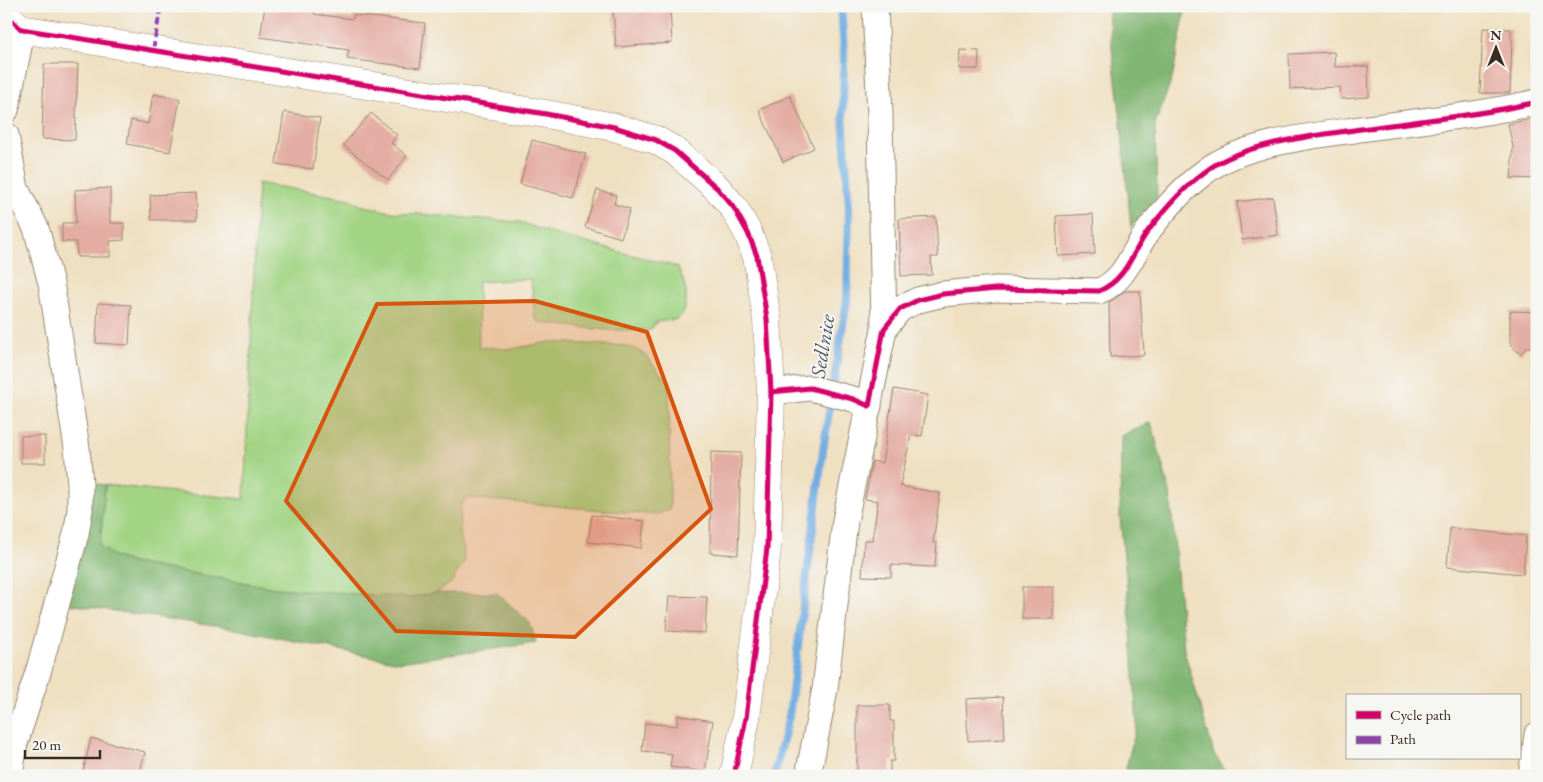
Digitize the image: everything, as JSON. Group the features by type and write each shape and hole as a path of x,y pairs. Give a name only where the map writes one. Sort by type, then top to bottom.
{"street":[{"path":"808,776 825,689 861,402 884,329 880,114 875,6"},
{"path":"6,110 14,22 614,127 656,140 676,151 717,188 734,208 748,233 757,256 767,319 771,392 767,548 746,718 734,776"},
{"path":"884,329 900,308 918,300 943,294 996,289 1099,291 1109,287 1117,280 1148,232 1174,200 1205,171 1221,161 1241,153 1303,137 1500,111 1537,102"},
{"path":"6,135 16,189 36,228 51,283 77,448 80,484 80,510 76,534 16,743 10,776"},
{"path":"771,392 810,388 861,402"},
{"path":"1531,776 1537,735"}],"highlighted area":[{"path":"535,301 647,332 711,509 575,637 396,631 286,501 377,304"}],"green space":[{"path":"1107,6 1186,6 1172,79 1155,124 1157,197 1131,227 1120,114"},
{"path":"258,183 350,199 360,205 391,212 519,222 561,236 677,267 685,287 685,307 678,319 656,322 651,330 606,330 540,323 535,318 531,279 478,282 479,347 511,349 550,342 626,346 646,356 669,384 670,509 658,514 645,514 467,498 461,505 459,534 463,546 464,562 451,583 435,593 408,598 276,588 133,563 113,556 100,546 105,485 244,499"},
{"path":"1151,422 1170,493 1184,650 1214,754 1229,776 1124,776 1137,725 1130,618 1120,517 1121,436"},
{"path":"87,482 105,485 100,546 114,556 133,563 276,588 408,598 435,593 497,593 530,623 536,643 399,662 240,630 69,604"}],"building":[{"path":"265,6 315,6 314,14 353,19 353,15 425,23 420,68 347,59 349,50 260,37"},
{"path":"670,6 672,43 616,47 613,10"},
{"path":"1483,28 1511,29 1510,93 1480,93"},
{"path":"960,50 979,51 978,69 959,69"},
{"path":"1334,52 1335,67 1368,66 1369,97 1341,99 1340,87 1290,89 1289,54"},
{"path":"44,64 78,64 75,140 42,139"},
{"path":"153,94 180,99 170,152 127,144 131,120 148,124"},
{"path":"790,96 814,148 783,162 759,110"},
{"path":"284,112 320,118 313,169 276,164"},
{"path":"371,113 397,135 391,143 407,156 388,180 343,145"},
{"path":"1537,118 1537,179 1511,178 1513,147 1508,124"},
{"path":"532,140 586,154 573,198 520,184"},
{"path":"110,188 110,223 124,223 124,240 110,241 110,257 77,257 76,242 62,242 62,223 76,223 75,190"},
{"path":"597,190 616,195 614,204 630,209 621,238 585,227"},
{"path":"196,193 197,220 151,220 150,195"},
{"path":"1273,197 1278,235 1242,240 1237,202"},
{"path":"1093,214 1095,254 1058,256 1056,216"},
{"path":"936,217 938,257 931,257 932,275 901,276 899,219"},
{"path":"1125,291 1140,291 1144,355 1110,357 1109,302"},
{"path":"98,303 131,305 129,345 96,343"},
{"path":"1510,311 1537,312 1537,347 1527,347 1520,354 1510,344"},
{"path":"894,389 928,395 922,436 911,435 900,486 940,493 933,543 937,543 935,567 891,565 891,577 862,576 864,540 872,540 878,501 865,499 872,461 882,463"},
{"path":"21,436 45,436 45,463 21,463"},
{"path":"711,452 741,453 738,555 710,553"},
{"path":"592,515 644,521 641,548 588,542"},
{"path":"1450,528 1526,536 1523,574 1447,567"},
{"path":"1022,587 1053,587 1053,619 1022,619"},
{"path":"669,596 707,597 705,633 666,631"},
{"path":"1003,697 1005,739 968,741 966,699"},
{"path":"857,705 890,705 890,721 894,721 894,761 890,761 890,774 857,774"},
{"path":"678,715 713,721 705,772 670,767 672,754 642,751 645,723 677,726"},
{"path":"91,738 145,752 139,776 82,776"}],"waterway":[{"name":"Sedlnice","path":"774,776 789,716 823,450 847,300 849,208 843,113 844,52 841,6"}],"marked path":[{"path":"153,50 161,6"}],"cycle path":[{"path":"6,15 21,29 546,114 614,127 656,140 675,151 717,188 734,208 748,233 757,256 767,319 771,392 767,548 746,718 734,776"},
{"path":"771,392 810,388 853,399 869,406 884,329 900,309 918,300 943,294 996,289 1099,291 1116,280 1122,273 1142,239 1182,191 1206,171 1238,154 1297,138 1469,115 1537,102"}]}
